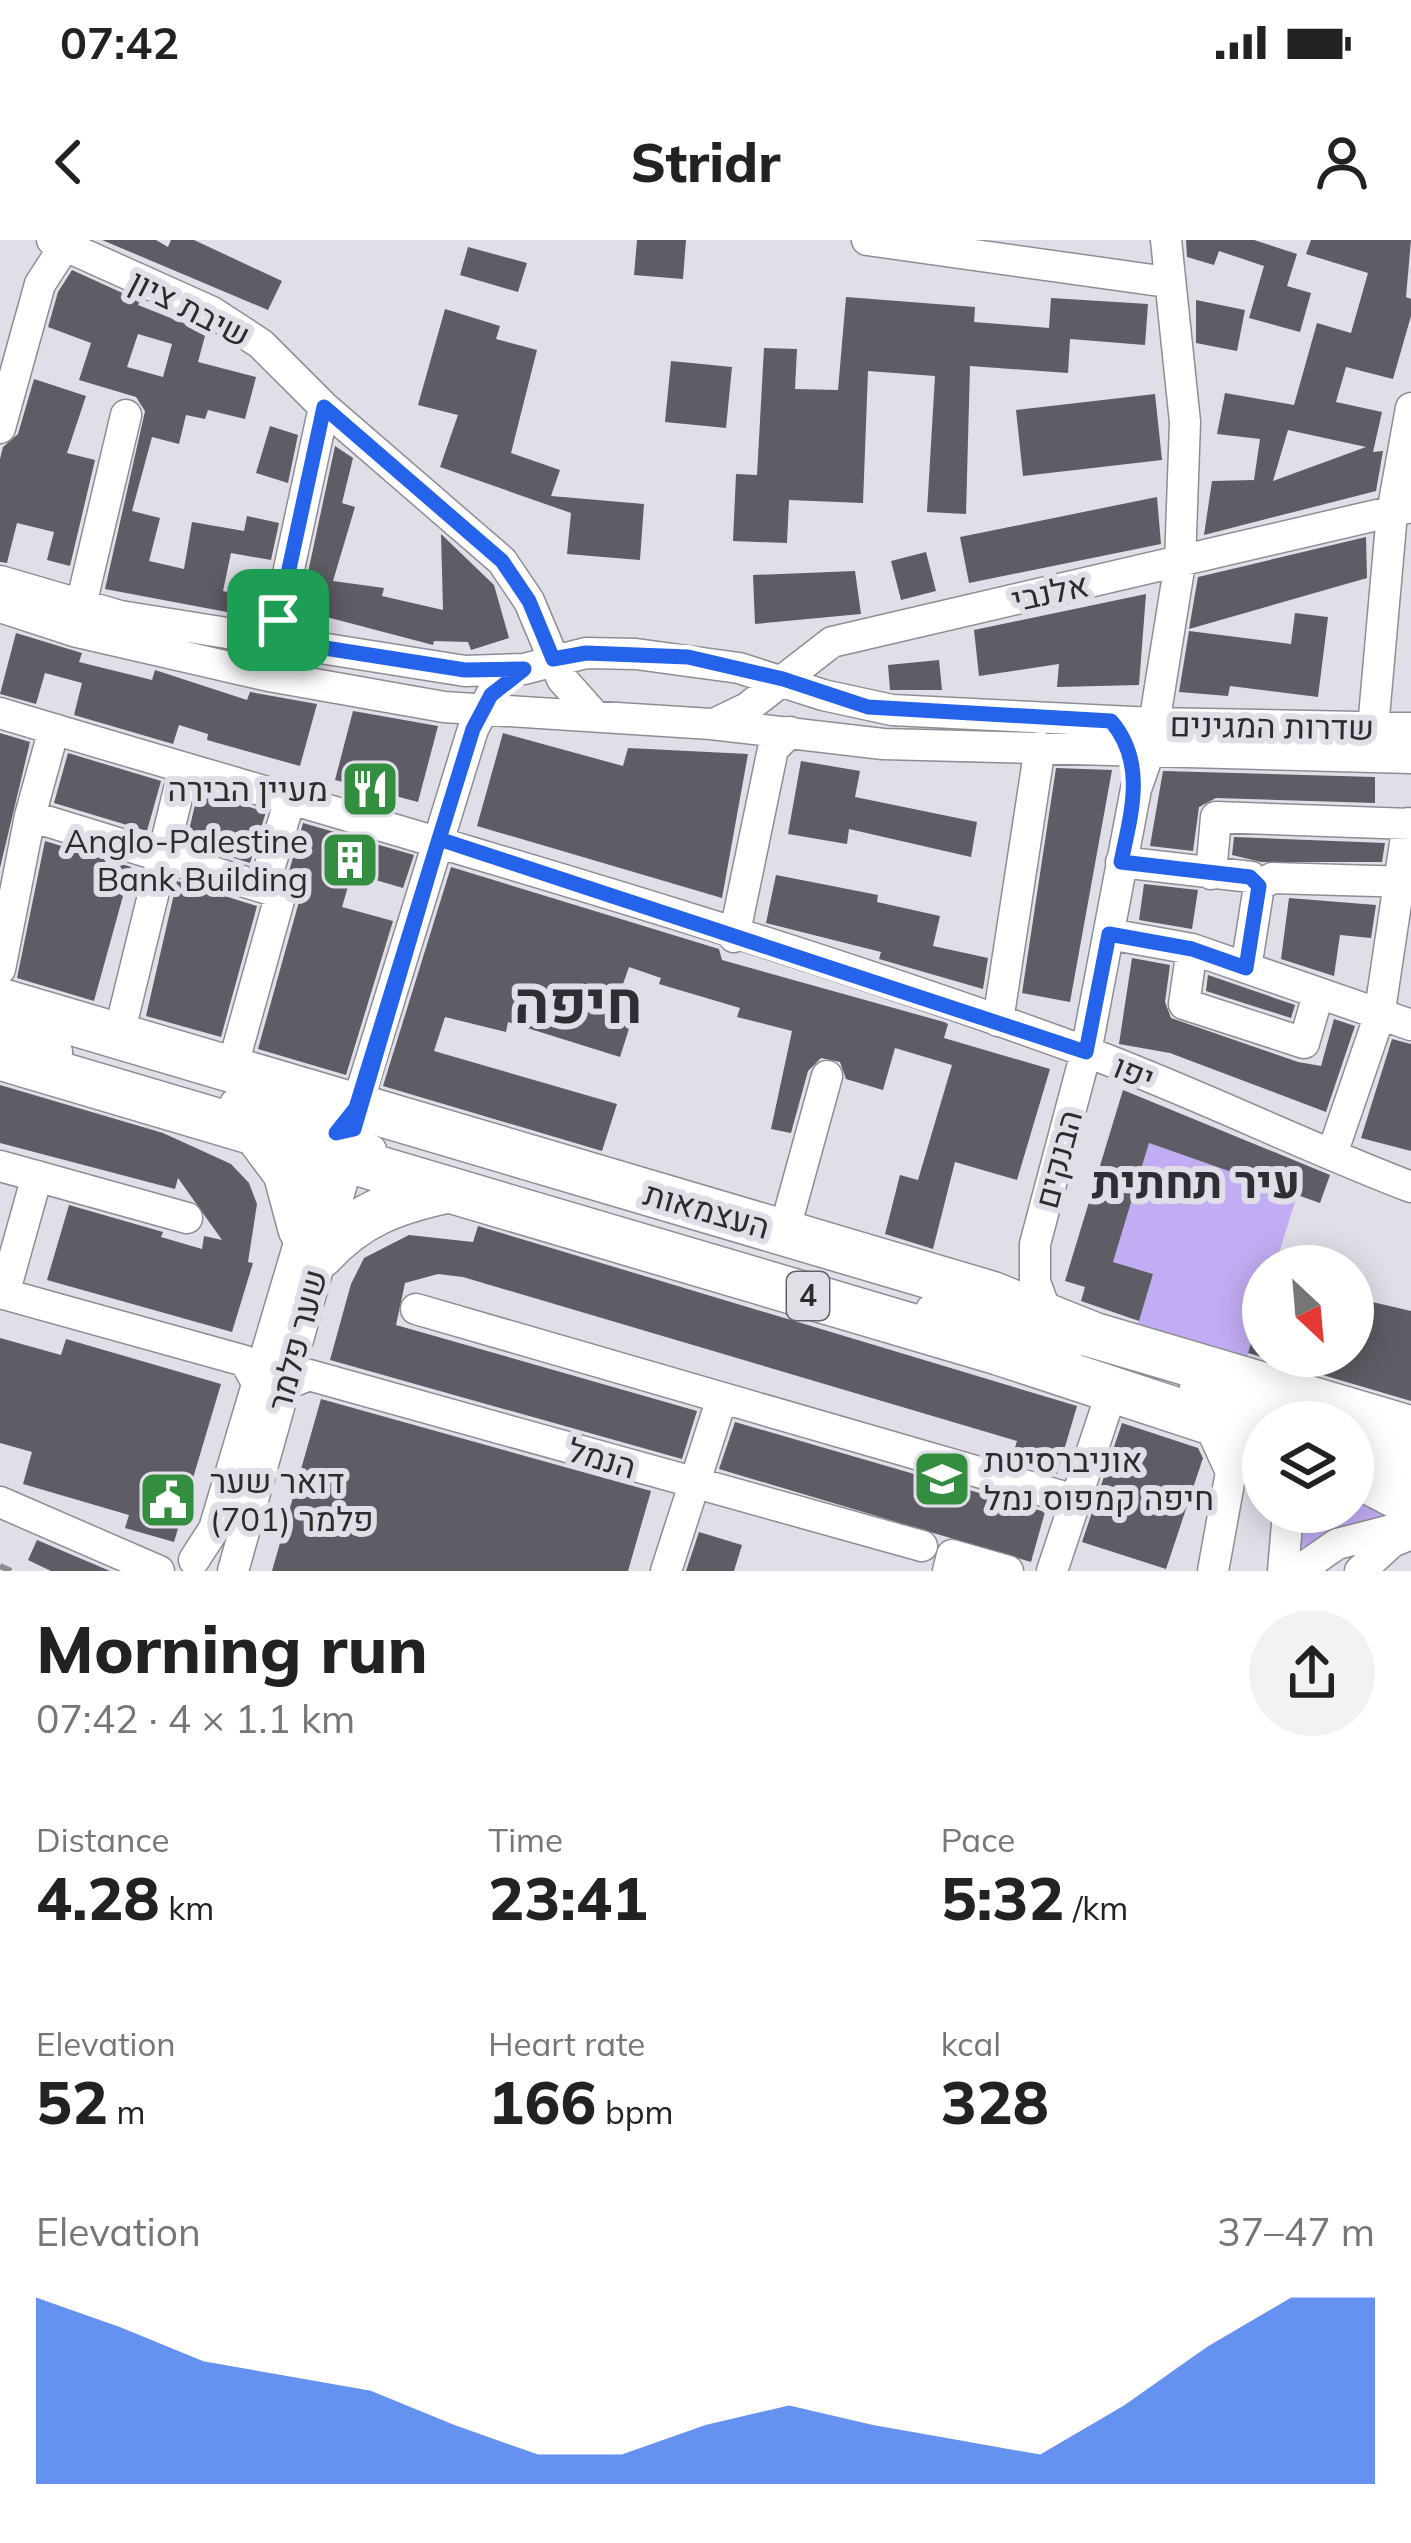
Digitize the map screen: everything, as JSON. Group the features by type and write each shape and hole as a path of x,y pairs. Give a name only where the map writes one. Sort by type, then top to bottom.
{"highway":[{"name":"העצמאות","path":"0,1001 231,1072 450,1190 1113,1388 1204,1426 1242,1434"},
{"name":"העצמאות","path":"0,1057 254,1130 346,1138 784,1232 991,1294 1061,1323 1411,1429"},
{"path":"254,1130 286,1173 311,1242 376,1210 450,1190"},
{"path":"1374,1475 1411,1484"},
{"path":"1374,1482 1411,1504"}],"street":[{"path":"867,240 1167,282"},
{"name":"הבנקים","path":"1061,1323 1040,1296 1035,1244 1086,1052 1180,563 1185,422 1166,240"},
{"path":"0,428 7,364 58,243"},
{"name":"שיבת ציון","path":"58,243 212,312 261,344 324,407 502,561 529,601 538,664 594,715"},
{"path":"293,643 279,630 278,620 324,407"},
{"path":"1372,728 1411,408"},
{"path":"80,605 126,415"},
{"name":"אלנבי","path":"711,724 747,708 832,642 1402,510"},
{"name":"שדרות המגינים","path":"0,581 80,605 465,670 538,664 586,653 688,657 880,709 1111,721 1144,740 1411,758"},
{"name":"שדרות המגינים","path":"0,608 77,632 269,676 481,710 711,724 868,743 1040,747 1411,728"},
{"path":"481,710 502,683 538,664"},
{"name":"שער פלמר","path":"233,1571 272,1384 311,1242 481,710"},
{"name":"יפו","path":"0,713 439,839 998,1022 1086,1052 1411,1186"},
{"path":"0,969 30,816 54,729"},
{"path":"734,937 773,749 790,732"},
{"path":"998,1022 1040,747"},
{"path":"119,1034 184,769"},
{"path":"264,886 291,796"},
{"path":"30,816 161,860 281,892 231,1072"},
{"path":"1211,874 1216,817 1409,824 1401,958 1332,1154"},
{"path":"1121,862 1250,877 1259,886"},
{"path":"1246,968 1259,886 1272,878 1406,882"},
{"path":"1109,934 1192,949 1411,1025"},
{"path":"1192,949 1184,1004 1304,1043 1318,994"},
{"path":"0,1033 807,1277 1045,1338 1242,1403"},
{"path":"784,1232 827,1076"},
{"path":"346,1138 909,1286 1262,1401"},
{"path":"0,1166 187,1218"},
{"path":"37,1176 2,1294 245,1361 272,1384"},
{"path":"416,1309 1075,1500"},
{"name":"הנמל","path":"272,1384 309,1375 922,1546"},
{"name":"שער פלמר","path":"185,1565 214,1529 272,1384"},
{"path":"1052,1571 1113,1388"},
{"path":"666,1571 722,1398"},
{"path":"1204,1426 1242,1458"},
{"path":"1204,1426 1231,1472 1213,1571"},
{"path":"1374,1440 1411,1453"},
{"path":"1374,1452 1411,1467"},
{"path":"0,1502 159,1571"},
{"path":"1298,1571 1358,1536 1411,1525"},
{"path":"1283,1571 1286,1533"},
{"path":"1360,1571 1392,1542 1411,1534"},
{"path":"948,1571 952,1555 1008,1571"},
{"path":"185,1565 212,1562 224,1571"}],"shaded area":[{"path":"1149,1143 1297,1195 1282,1245 1242,1245 1242,1372 1134,1337 1153,1274 1113,1262"},
{"path":"1374,1503 1395,1516 1374,1521"},
{"path":"1298,1533 1333,1533 1298,1549"}],"building":[{"path":"102,240 156,240 168,247 171,240 194,240 282,281 268,310"},
{"path":"637,240 686,240 683,279 634,275"},
{"path":"1186,240 1254,240 1297,254 1287,286 1311,293 1300,332 1249,318 1264,266 1219,251 1214,265 1187,257"},
{"path":"1311,240 1411,240 1406,297 1411,299 1411,316 1393,379 1346,367 1336,402 1382,412 1373,452 1383,451 1376,491 1204,535 1212,481 1254,480 1260,439 1217,434 1225,393 1294,405 1317,323 1351,333 1368,273 1306,254","holes":["1288,430 1366,447 1273,481"]},
{"path":"468,247 527,263 518,292 460,275"},
{"path":"72,270 140,301 138,305 206,332 198,362 256,377 245,419 208,410 205,419 186,415 179,444 152,437 132,511 160,518 149,561 184,569 192,522 244,531 247,516 279,523 271,560 231,553 223,591 262,600 259,618 105,589 145,411 136,397 79,380 91,343 48,327 58,292","holes":["138,334 172,344 163,377 127,367"]},
{"path":"846,297 975,307 974,322 1049,328 1051,298 1148,304 1145,345 1070,339 1068,373 970,366 966,514 927,512 935,376 868,371 863,503 789,500 787,543 733,541 736,474 757,475 764,348 797,349 795,389 838,390"},
{"path":"1196,300 1245,310 1237,351 1196,343"},
{"path":"445,309 500,326 496,339 537,350 511,453 560,470 551,496 644,504 640,560 567,554 571,513 440,467 458,415 418,405"},
{"path":"671,361 732,367 726,428 665,422"},
{"path":"34,379 86,396 67,453 95,460 70,566 47,560 54,532 17,523 7,563 0,562 0,459 3,447 18,434"},
{"path":"1155,394 1162,460 1023,476 1016,410"},
{"path":"270,426 298,435 288,483 256,473"},
{"path":"335,446 353,458 342,503 355,507 333,581 384,588 382,596 443,610 441,534 494,585 509,638 471,650 468,642 434,641 433,645 300,610"},
{"path":"1157,497 1161,544 969,583 960,537"},
{"path":"1366,537 1367,578 1189,629 1198,577"},
{"path":"926,552 936,591 901,600 891,561"},
{"path":"855,571 861,614 755,624 753,575"},
{"path":"1146,594 1139,685 1057,687 1059,664 979,676 974,630"},
{"path":"1295,613 1328,617 1318,697 1230,686 1228,696 1179,692 1189,631 1291,644"},
{"path":"16,633 82,653 79,662 152,680 155,670 247,700 250,692 317,704 300,766 207,740 208,734 179,725 173,744 74,715 82,683 45,673 36,704 0,694"},
{"path":"939,660 942,690 890,690 888,665"},
{"path":"353,711 438,726 418,802 335,780"},
{"path":"0,733 30,742 0,868"},
{"path":"503,733 623,766 628,748 748,754 722,898 477,826"},
{"path":"68,753 161,781 147,831 54,803"},
{"path":"801,761 860,771 855,797 977,822 971,857 849,829 847,844 788,834"},
{"path":"1056,768 1112,770 1070,1002 1022,993"},
{"path":"1163,771 1375,777 1375,803 1216,798 1199,807 1193,851 1150,846"},
{"path":"198,792 266,812 250,863 186,843"},
{"path":"303,823 414,855 403,888 352,873 342,907 393,921 346,1075 258,1049 300,898 298,883 288,875"},
{"path":"1234,837 1385,843 1382,862 1261,862 1232,855"},
{"path":"45,841 131,867 94,1001 17,978"},
{"path":"451,867 719,949 722,960 944,1022 948,1024 944,1038 1050,1069 1017,1180 955,1162 933,1249 885,1234 900,1175 918,1180 952,1065 895,1048 883,1090 846,1079 840,1062 821,1058 808,1071 791,1133 771,1129 792,1031 737,1017 740,1008 659,984 661,978 629,967 615,1007 634,1013 620,1057 508,1022 506,1032 445,1017 434,1051 617,1104 602,1151 383,1086"},
{"path":"776,875 878,895 877,902 940,916 933,946 988,958 983,989 879,959 881,952 766,923"},
{"path":"177,881 257,906 221,1037 146,1016"},
{"path":"1144,884 1198,890 1192,929 1139,920"},
{"path":"1289,898 1376,905 1371,938 1340,935 1334,976 1281,959"},
{"path":"1132,958 1170,965 1165,1002 1171,1018 1298,1062 1321,1066 1334,1019 1355,1026 1326,1112 1170,1053 1119,1044"},
{"path":"1208,975 1295,1005 1291,1018 1206,991"},
{"path":"1392,1039 1411,1044 1411,1151 1361,1138"},
{"path":"0,1085 163,1133 231,1164 249,1183 257,1204 248,1262 253,1263 232,1332 47,1280 69,1205 163,1232 161,1237 202,1249 204,1236 222,1240 178,1178 175,1189 0,1143"},
{"path":"1123,1090 1330,1175 1320,1203 1149,1143 1113,1262 1153,1274 1139,1321 1081,1301 1085,1287 1065,1281"},
{"path":"478,1226 1077,1406 1057,1474 1011,1461 1017,1441 463,1277 438,1274 405,1283 396,1325 697,1411 682,1459 330,1360 351,1284 364,1258 409,1235 473,1242"},
{"path":"1374,1302 1411,1311 1411,1401 1330,1377 1374,1377"},
{"path":"0,1338 61,1355 66,1339 221,1384 174,1542 125,1528 129,1515 23,1484 32,1452 0,1443"},
{"path":"321,1399 651,1491 628,1571 272,1571"},
{"path":"735,1422 1045,1512 1031,1562 719,1469"},
{"path":"1122,1423 1198,1448 1203,1458 1166,1569 1082,1542"},
{"path":"699,1532 742,1545 734,1571 686,1571"},
{"path":"37,1540 110,1571 51,1571 28,1560"}],"railway":[{"path":"0,1566 11,1571"}],"place":[{"name":"מעיין הבירה","path":"370,789"},
{"name":"Anglo-Palestine Bank Building","path":"350,860"},
{"name":"אוניברסיטת חיפה קמפוס נמל","path":"942,1479"},
{"name":"דואר שער פלמר (701)","path":"168,1500"}],"district":[{"name":"חיפה","path":"578,1003"},
{"name":"עיר תחתית","path":"1196,1182"}],"route":[{"path":"278,620 279,630 293,643 465,670 524,669 491,695 473,729 439,839 363,1085 356,1108 336,1133 354,1129 356,1108 439,839 1086,1052 1109,934 1192,949 1246,968 1259,886 1250,877 1121,862 1136,789 1131,758 1111,721 868,707 783,679 688,657 586,653 553,659 529,601 502,561 324,407 278,620"}]}
